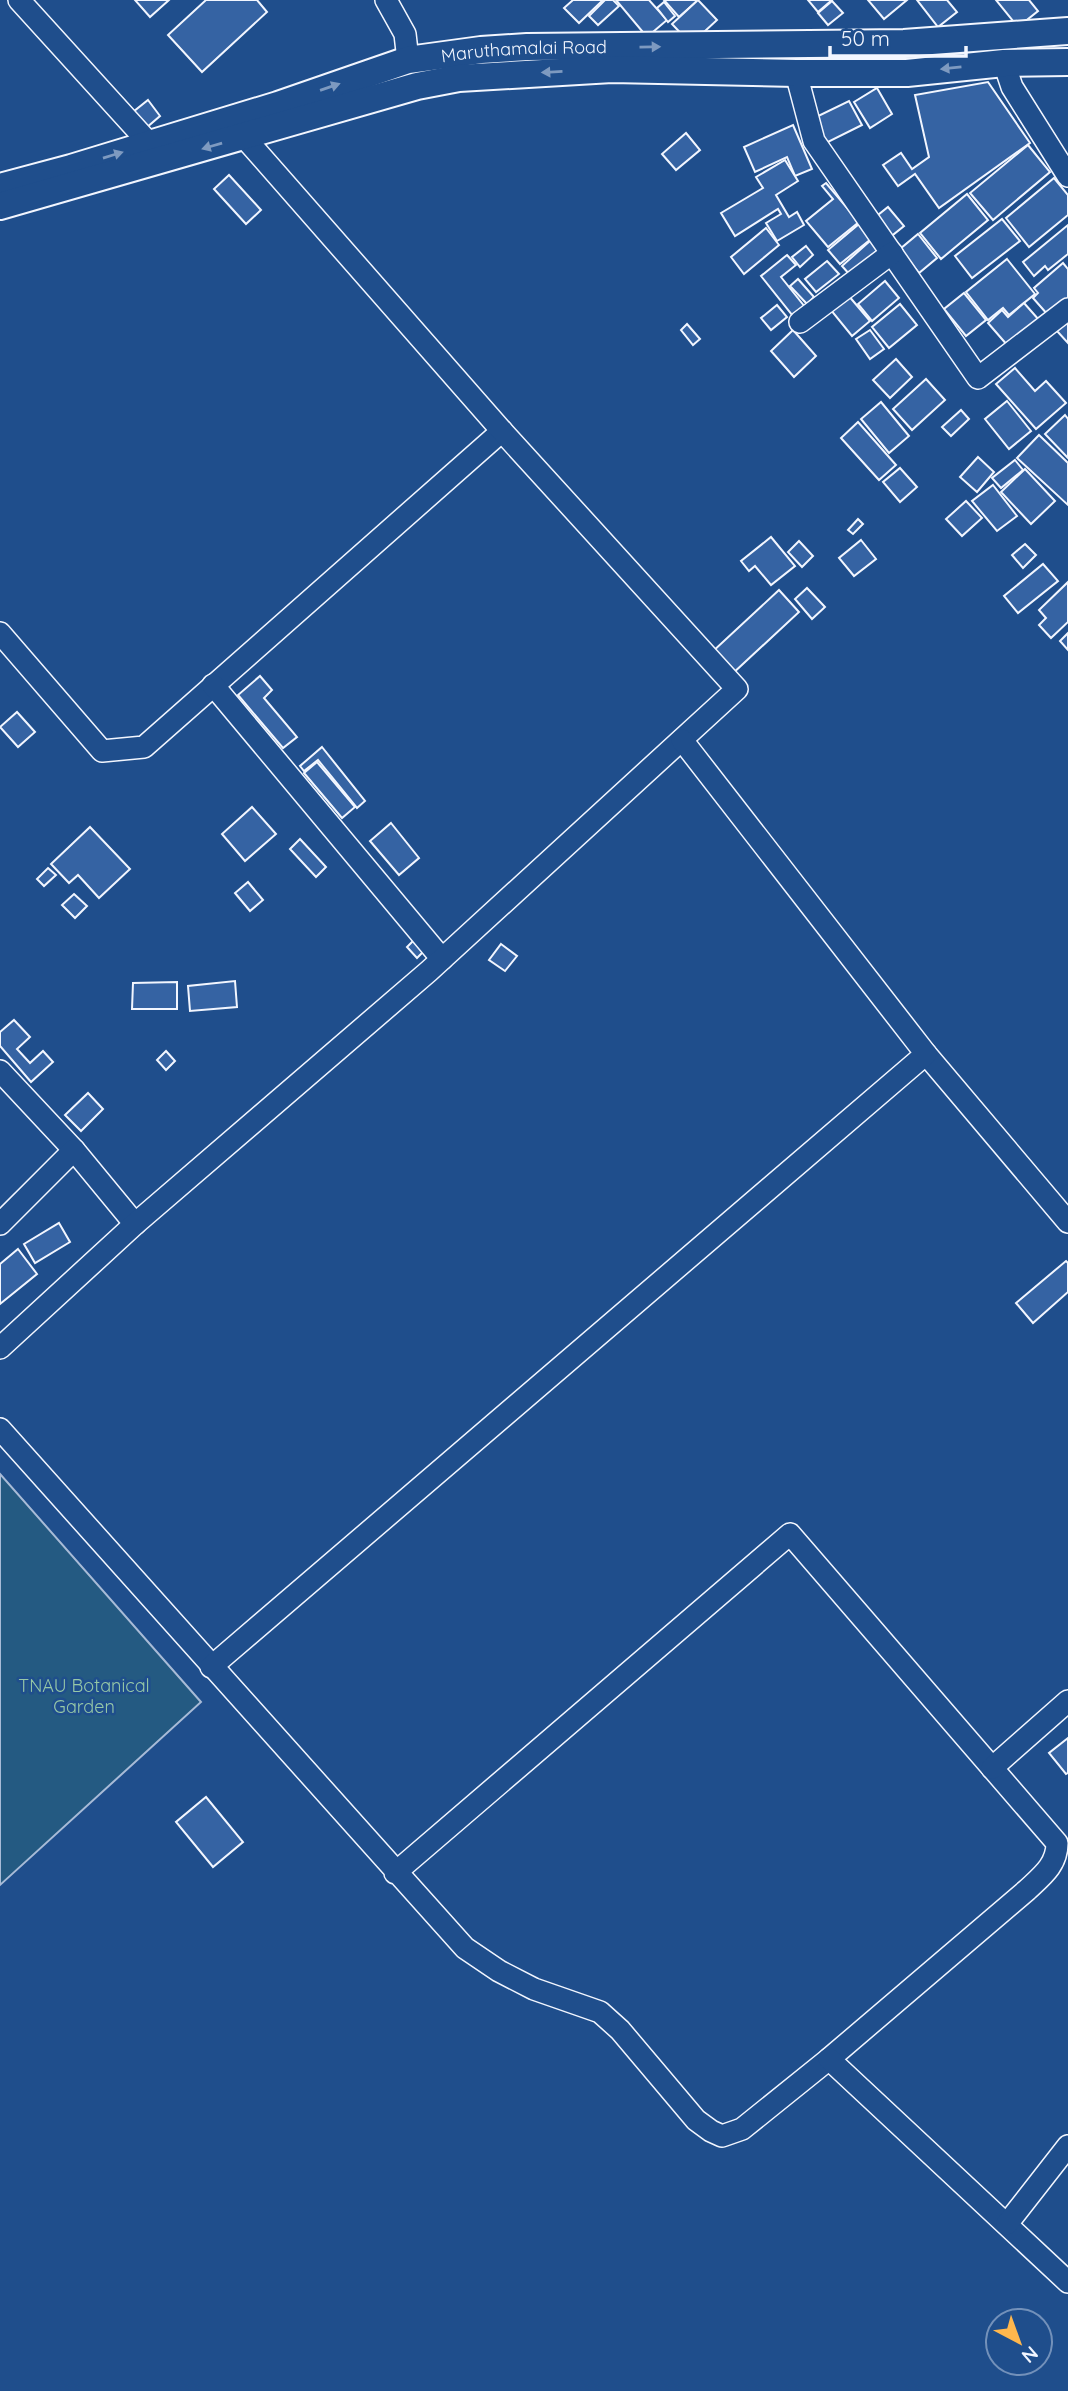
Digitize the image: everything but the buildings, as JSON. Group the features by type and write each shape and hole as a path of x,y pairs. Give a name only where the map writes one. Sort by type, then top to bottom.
{"main road":[{"name":"Maruthamalai Road","path":"0,187 278,105 408,60 527,47 904,43 1068,31"},
{"name":"Maruthamalai Road","path":"0,206 417,86 459,78 612,69 796,74 907,73 1004,63 1068,62"}],"street":[{"path":"19,0 149,143"},
{"path":"386,0 405,34 408,60"},
{"path":"1004,63 1012,87 1068,176"},
{"path":"796,74 814,141 978,378 1068,309"},
{"path":"0,1348 135,1224 442,959 737,689 502,431 244,137"},
{"path":"800,322 892,253"},
{"path":"0,633 102,751 144,747 502,431"},
{"path":"213,685 442,959"},
{"path":"682,740 926,1054 1068,1222"},
{"path":"211,1667 926,1054"},
{"path":"0,1071 74,1150 135,1224"},
{"path":"0,1224 74,1150"},
{"path":"0,1429 211,1667 396,1873 465,1948 534,1989 600,2012 696,2120 711,2132 722,2136 742,2129 829,2059 1027,1890 1048,1870 1056,1857 1057,1843 790,1534 396,1873"},
{"path":"992,1768 1068,1701"},
{"path":"829,2059 1068,2282"},
{"path":"1007,2224 1068,2146"}],"green space":[{"name":"TNAU Botanical Garden","path":"0,1474 201,1702 0,1885"}]}
